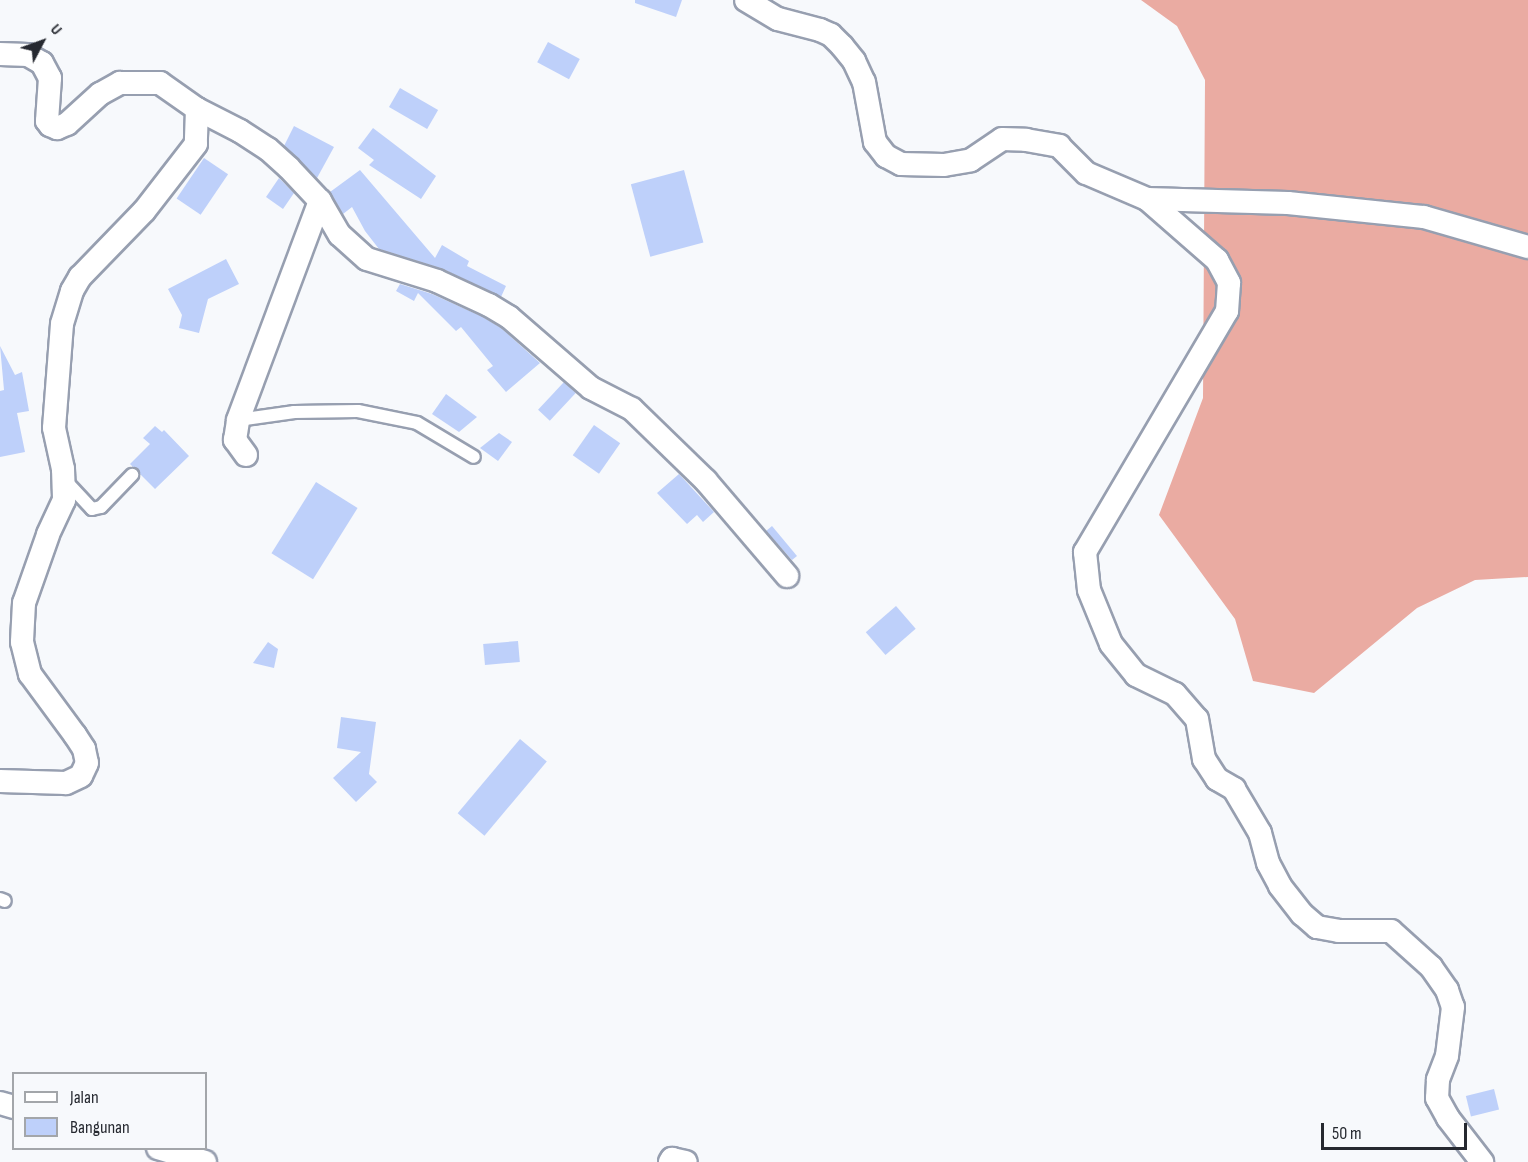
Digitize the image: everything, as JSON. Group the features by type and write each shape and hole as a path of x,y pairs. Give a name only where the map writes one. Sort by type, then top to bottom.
{"street":[{"path":"746,0 778,19 831,35 842,46 854,61 864,82 875,142 886,156 901,164 944,165 971,160 1002,139 1026,140 1059,146 1086,173 1147,199 1217,260 1229,283 1227,311 1185,386 1134,466 1085,552 1089,590 1111,644 1136,675 1175,694 1197,719 1204,759 1217,779 1234,789 1260,833 1268,862 1280,886 1302,914 1317,927 1339,931 1391,931 1431,967 1447,990 1453,1007 1447,1056 1438,1080 1437,1098 1448,1118 1482,1162"},
{"path":"0,54 28,55 42,63 50,78 47,121 57,128 67,124 100,94 120,83 160,83 197,109 268,149 320,201 340,235 367,259 437,281 489,305 509,317 591,388 632,409 706,481 787,576"},
{"path":"0,781 66,783 81,776 87,763 84,749 30,674 22,642 24,603 48,535 64,500 64,479 54,428 62,324 72,291 93,261 144,212 196,144 197,109"},
{"path":"1147,199 1288,203 1424,217 1528,247"},
{"path":"246,455 235,440 238,420 320,201"},
{"path":"162,1150 205,1162"},
{"path":"670,1162 672,1159 686,1162"}],"lane":[{"path":"238,420 294,412 358,411 417,423 474,457"},
{"path":"64,479 92,509 101,507 132,476"}],"shaded area":[{"path":"1141,0 1528,0 1528,577 1475,580 1417,608 1314,693 1253,681 1235,619 1159,515 1203,398 1205,80 1177,26"}],"building":[{"path":"635,0 682,0 676,17 635,3"},
{"path":"548,42 580,59 569,79 537,62"},
{"path":"400,88 438,110 427,129 389,107"},
{"path":"294,126 334,147 317,178 284,146"},
{"path":"373,128 436,176 421,199 369,165 374,160 358,148"},
{"path":"204,158 228,174 201,215 177,199"},
{"path":"360,170 435,258 442,245 469,261 467,266 506,286 501,297 443,269 379,249 365,231 352,207 343,214 330,192"},
{"path":"684,170 703,242 650,257 631,184"},
{"path":"279,178 294,193 283,209 266,197"},
{"path":"226,259 239,284 208,299 199,333 179,328 182,315 168,289"},
{"path":"400,284 432,294 483,317 501,328 540,363 506,392 487,370 493,366 461,327 456,331 418,293 414,301 396,291"},
{"path":"0,346 15,375 22,372 29,411 17,413 25,452 0,457 0,391 4,390"},
{"path":"564,382 576,393 550,421 538,410"},
{"path":"446,394 477,417 459,432 432,414"},
{"path":"594,425 620,443 599,474 573,455"},
{"path":"155,426 162,432 164,430 189,456 155,489 130,464 150,444 143,438"},
{"path":"499,433 512,442 498,461 480,448"},
{"path":"679,474 714,512 703,522 697,515 687,524 657,493"},
{"path":"316,482 358,508 313,579 271,553"},
{"path":"772,526 797,556 792,560 766,531"},
{"path":"896,606 916,629 885,655 866,632"},
{"path":"518,641 520,662 485,665 483,644"},
{"path":"268,642 278,649 274,668 253,663"},
{"path":"341,717 376,722 369,774 377,782 356,802 333,778 361,752 337,748"},
{"path":"520,739 547,761 484,836 458,813"},
{"path":"1494,1089 1499,1109 1471,1116 1466,1096"}]}
